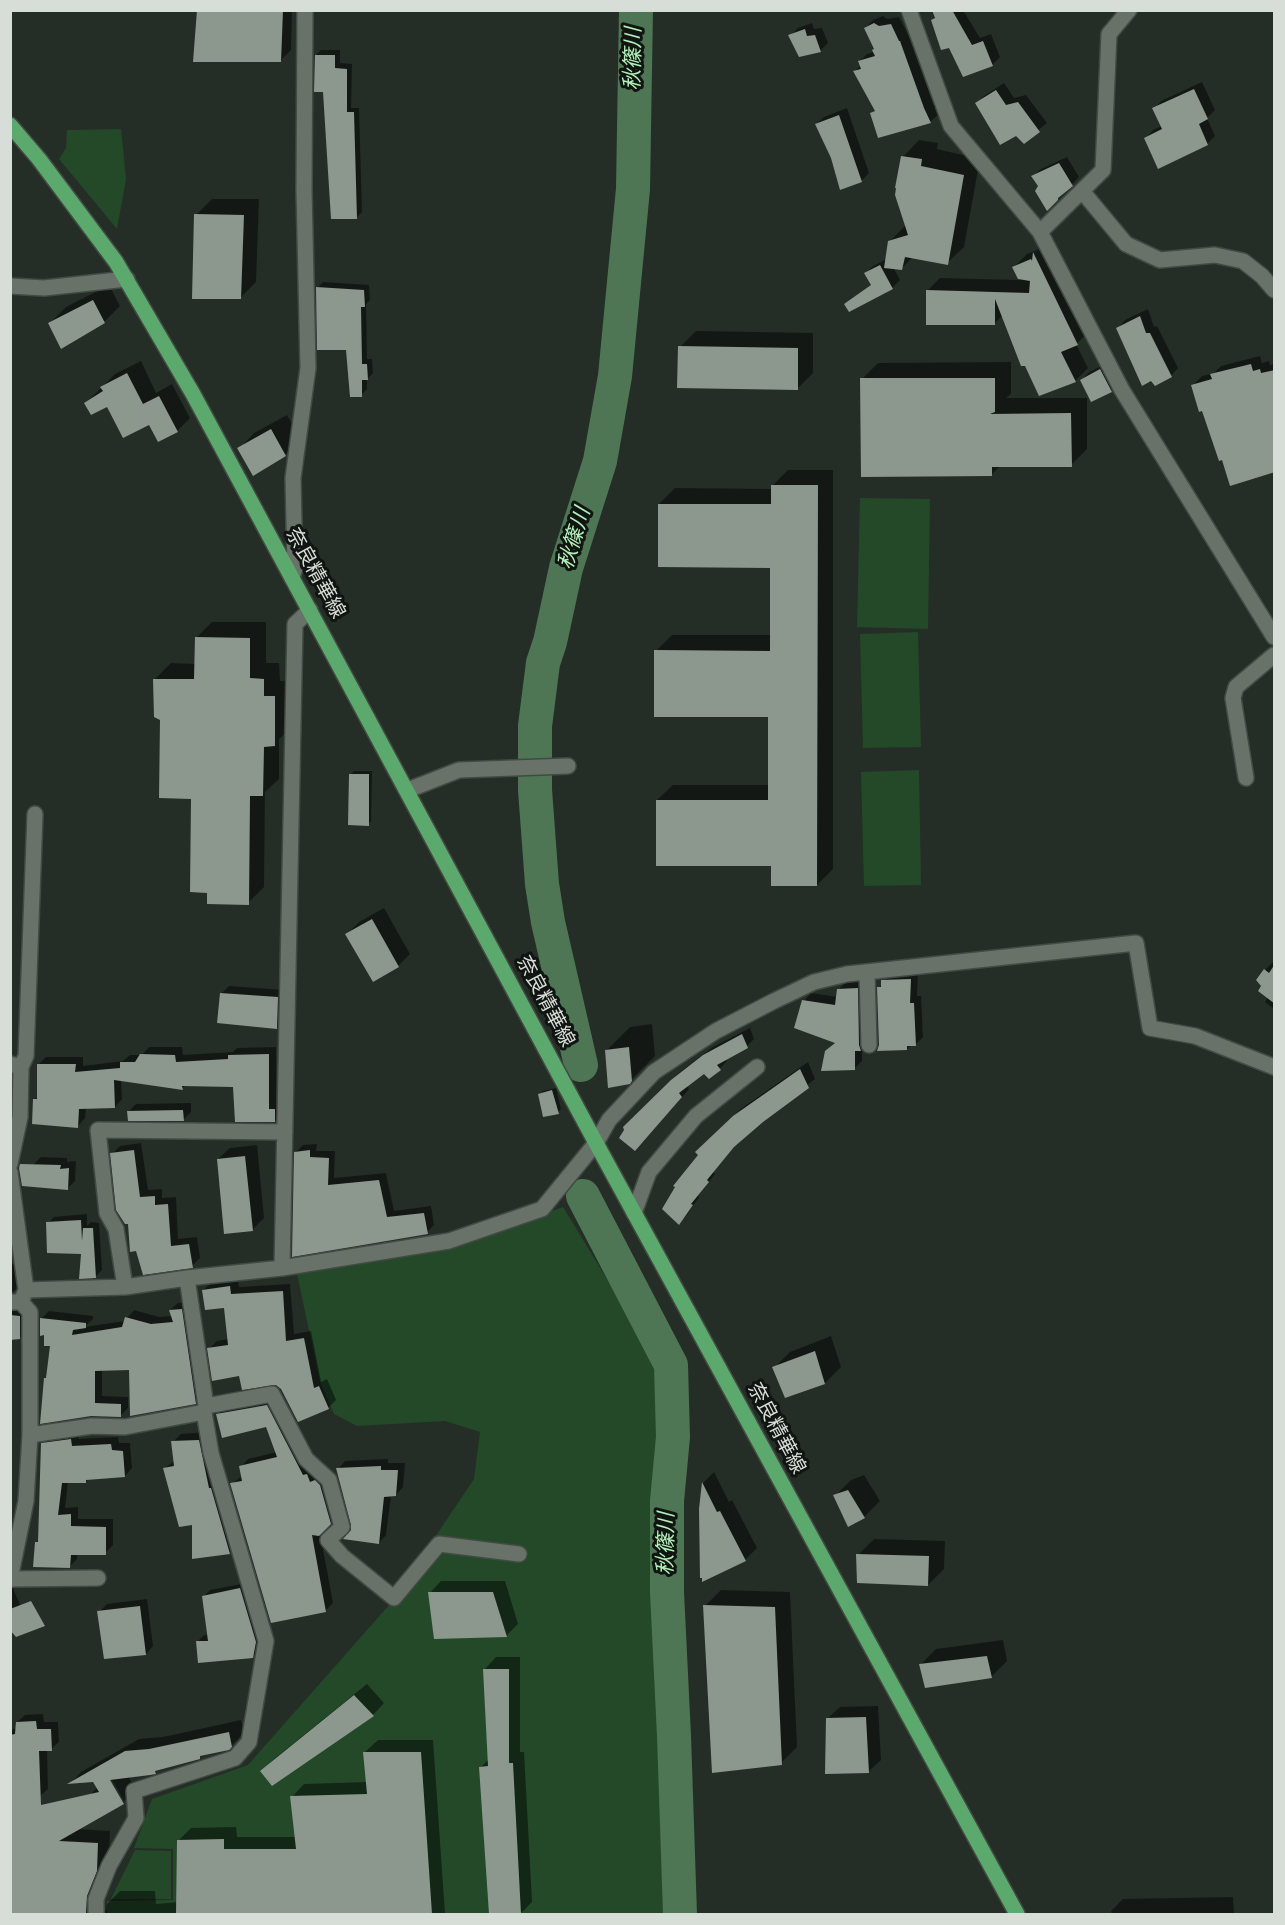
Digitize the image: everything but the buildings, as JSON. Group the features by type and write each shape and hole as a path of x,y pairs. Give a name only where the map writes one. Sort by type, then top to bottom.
{"main road":[{"name":"奈良精華線","path":"10,125 39,159 127,279 193,394 596,1143 1017,1914"}],"street":[{"path":"292,578 295,568 292,478 308,368 304,190 305,10"},
{"path":"909,10 951,126 1040,232 1122,390 1275,637"},
{"path":"1040,232 1103,170 1109,34 1129,10"},
{"path":"1082,191 1126,244 1160,260 1215,255 1244,261 1275,290"},
{"path":"10,286 44,288 127,279"},
{"path":"282,1268 296,624 310,610"},
{"path":"1246,778 1233,698 1236,687 1275,655"},
{"path":"408,790 459,770 561,766"},
{"path":"10,1164 20,1117 16,1066 26,1056 35,814"},
{"path":"19,1298 282,1268 449,1241 542,1209 596,1143 609,1120 654,1072 716,1031 814,982 867,972 1136,943 1150,1028 1195,1036 1275,1067"},
{"path":"867,972 869,1045"},
{"path":"634,1213 650,1172 696,1116 757,1067"},
{"path":"124,1287 116,1230 107,1213 98,1130 285,1132"},
{"path":"10,1172 19,1298 30,1312 30,1435 26,1501 11,1579 98,1578"},
{"path":"96,1914 96,1899 109,1866 136,1818 134,1791 235,1758 249,1742 266,1641 211,1453 187,1278"},
{"path":"30,1435 92,1426 124,1427 272,1394 306,1459 329,1480 342,1527 328,1540 342,1556 394,1598 439,1544 519,1554"}],"green space":[{"path":"121,129 126,179 117,229 59,159 66,148 67,130"},
{"path":"860,498 930,499 928,629 857,627"},
{"path":"918,632 921,747 863,748 860,634"},
{"path":"919,770 921,885 864,886 861,772"},
{"path":"563,1207 660,1366 664,1385 660,1535 672,1914 107,1914 107,1901 173,1900 173,1849 134,1848 152,1799 248,1765 390,1604 474,1479 480,1432 445,1421 357,1426 334,1414 320,1382 297,1274 456,1246"},
{"path":"135,1850 171,1851 171,1899 111,1899"}],"waterway":[{"name":"秋篠川","path":"581,1065 548,922 542,884 535,790 535,726 543,663 550,642 566,568 600,461 615,376 633,189 636,10"},
{"name":"秋篠川","path":"583,1196 671,1365 673,1437 667,1501 667,1592 680,1914"}]}
